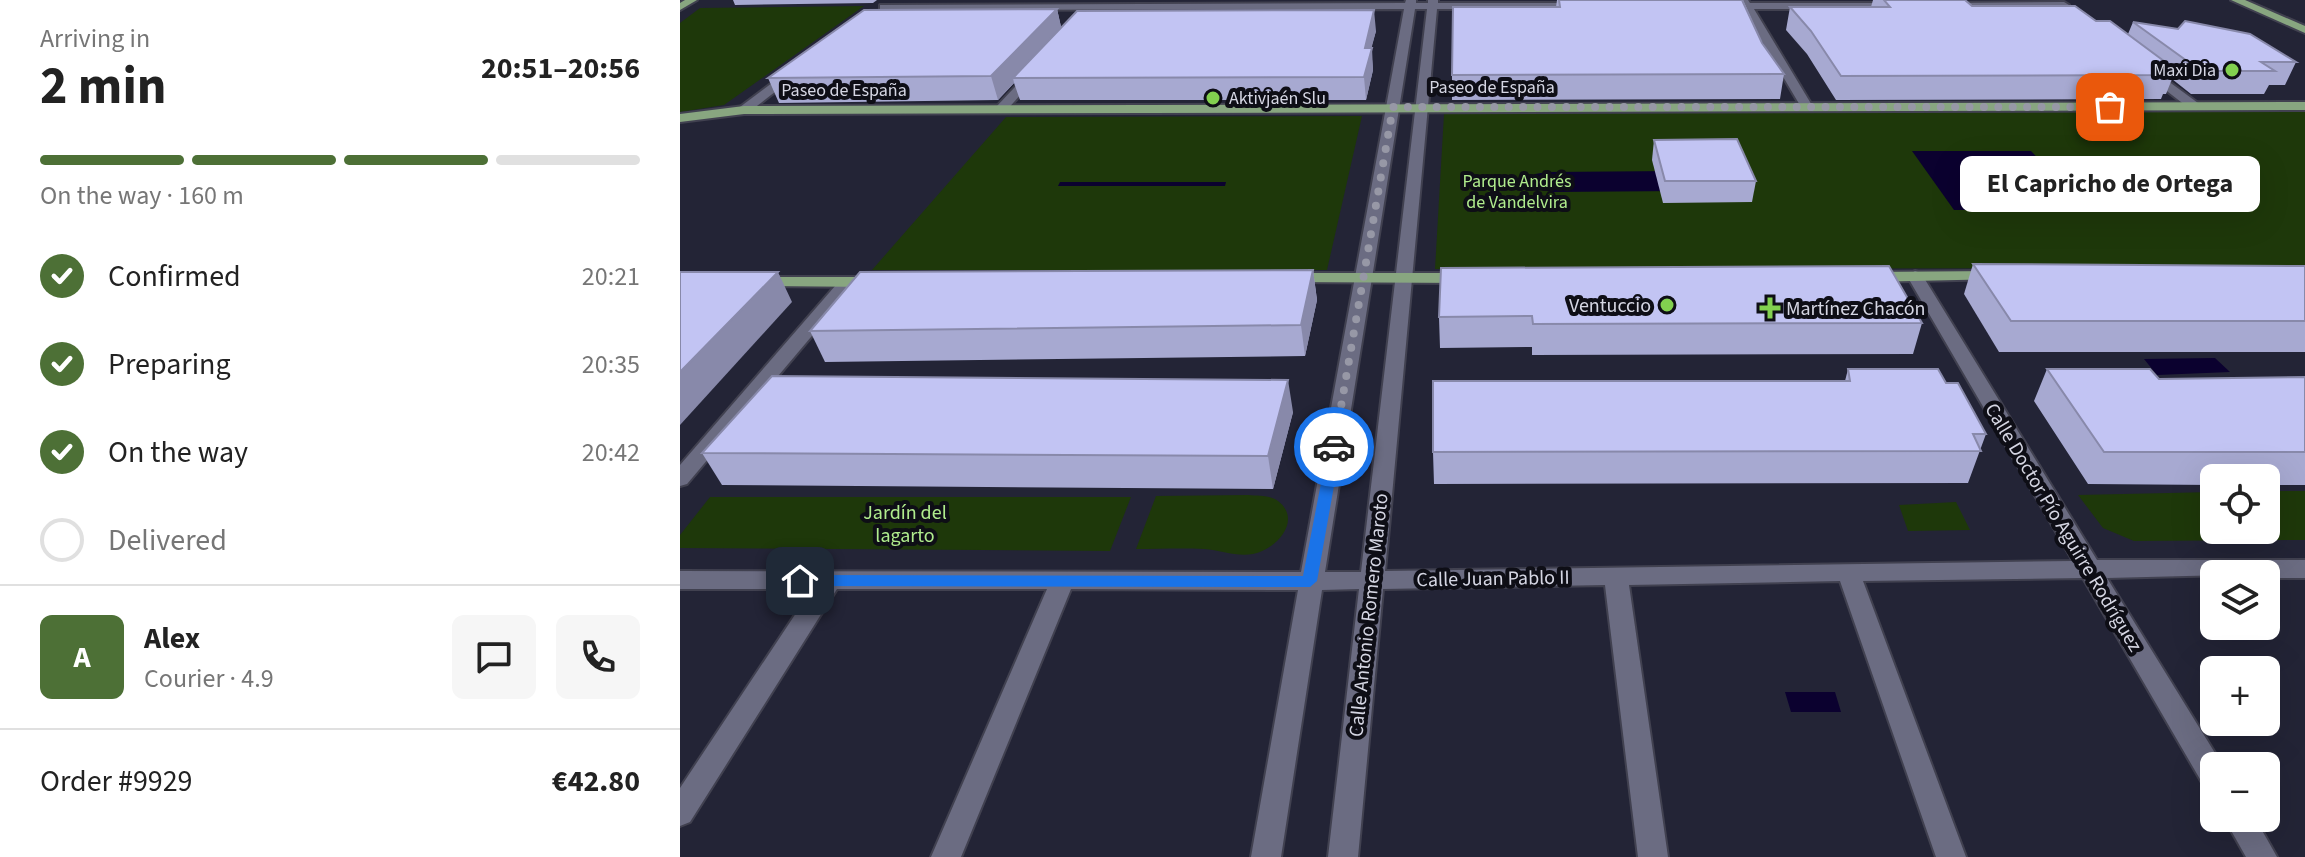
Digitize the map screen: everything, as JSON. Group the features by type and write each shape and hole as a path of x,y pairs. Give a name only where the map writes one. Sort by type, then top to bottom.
{"main road":[{"path":"680,7 692,0"},
{"path":"2236,0 2305,30"},
{"path":"2251,0 2305,23"},
{"name":"Paseo de España","path":"680,118 744,110 2305,106"},
{"path":"1844,277 2009,276"},
{"path":"1271,279 1481,278"},
{"path":"741,282 890,282"}],"street":[{"path":"1084,18 1097,3"},
{"path":"1266,857 1310,581 1366,278 1410,3"},
{"name":"Calle Antonio Romero Maroto","path":"1343,857 1432,3"},
{"path":"871,16 888,4 1541,3 1590,6"},
{"path":"1745,3 1807,107"},
{"path":"1708,6 1852,3 1911,6"},
{"path":"1925,6 1950,3 2065,6"},
{"path":"744,110 808,63"},
{"path":"1001,109 1042,64"},
{"path":"2143,67 2194,106"},
{"name":"Calle Doctor Pío Aguirre Rodríguez","path":"1915,276 2200,754"},
{"path":"680,479 848,282"},
{"name":"Calle Juan Pablo II","path":"680,580 1310,581 2088,569 2305,569"},
{"path":"1848,572 1951,857"},
{"path":"1616,576 1653,857"},
{"path":"946,857 1063,580"},
{"path":"680,813 830,581"},
{"path":"2247,832 2262,857"}],"green space":[{"path":"864,6 724,105 680,112 680,23 700,8"},
{"name":"Parque Andrés de Vandelvira","path":"2305,110 2305,268 1435,269 1444,114"},
{"path":"1362,116 1327,270 872,270 1006,117"},
{"path":"2280,491 2305,491 2305,540 2280,540"},
{"path":"2200,492 2200,541 2134,541 2103,528 2078,495"},
{"path":"1248,495 1275,499 1288,517 1284,533 1262,551 1241,555 1204,549 1136,549 1156,496"},
{"name":"Jardín del lagarto","path":"710,497 1131,497 1110,551 680,548 680,535"},
{"path":"1956,502 1970,530 1908,531 1899,505"}],"shaded area":[{"path":"1912,151 2031,151 2085,209 1954,210"},
{"path":"1676,171 1682,191 1551,192 1535,188 1530,182 1535,174 1548,172"},
{"path":"1060,182 1226,182 1225,186 1058,186"},
{"path":"2215,358 2230,372 2157,375 2144,359"},
{"path":"1785,692 1835,692 1841,712 1791,712"}],"building":[{"path":"1559,0 1742,0 1762,43 1784,74 1452,75 1453,7 1560,7"},
{"path":"1884,0 1965,0 1972,6 2075,6 2096,21 2110,21 2176,70 2163,70 2171,75 1841,76 1811,31 1790,7 1890,7"},
{"path":"1057,9 991,76 768,78 864,10"},
{"path":"1374,10 1365,48 1372,48 1364,77 1013,78 1077,11"},
{"path":"2185,21 2250,34 2296,62 2261,62 2275,71 2201,71 2133,22 2178,29"},
{"path":"1737,139 1756,181 1665,181 1654,140"},
{"path":"1973,264 2305,266 2305,321 2011,321"},
{"path":"1889,266 1922,323 1533,324 1532,316 1439,317 1441,268"},
{"path":"1313,270 1301,325 810,331 860,272"},
{"path":"680,272 778,272 680,372"},
{"path":"1848,369 1938,369 1946,383 1958,383 1986,434 1973,434 1981,451 1433,452 1433,381 1850,381"},
{"path":"2047,369 2150,369 2159,379 2305,377 2305,452 2104,452"},
{"path":"772,376 1288,380 1268,456 702,453"}],"way so far":[{"path":"1334,447 1366,278 1393,107 2110,107"}],"place":[{"name":"Maxi Dia","path":"2232,70"},
{"name":"Aktivjaén Slu","path":"1213,98"},
{"name":"El Capricho de Ortega","path":"2110,107"},
{"name":"Ventuccio","path":"1667,305"},
{"name":"Martínez Chacón","path":"1770,308"}],"route":[{"path":"800,581 1310,581 1334,447"}]}
